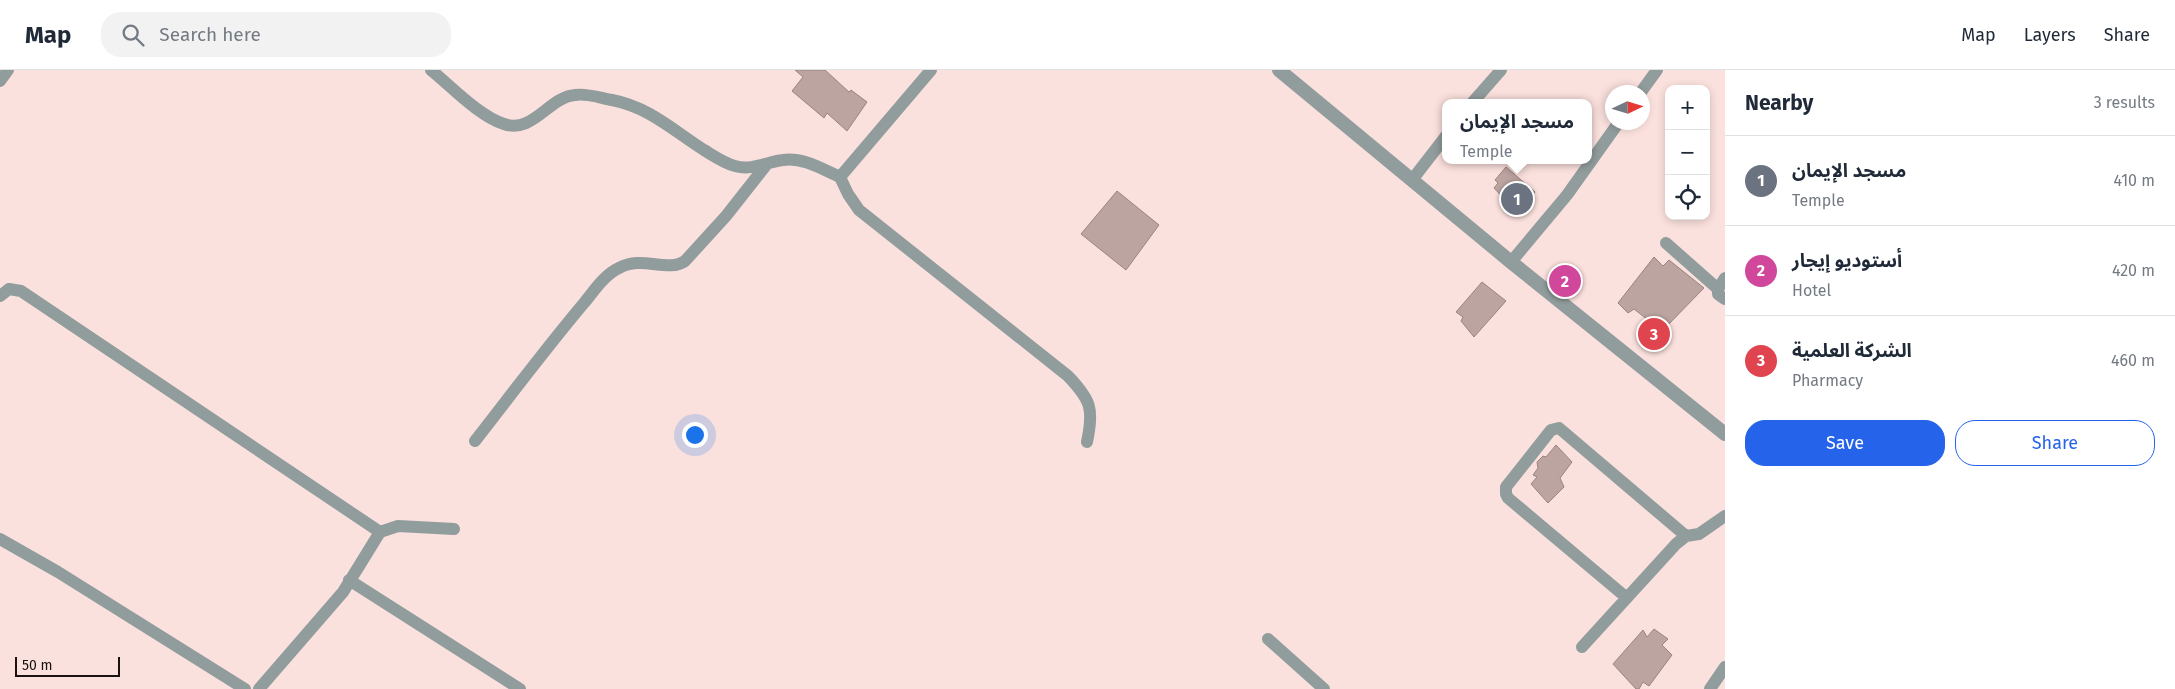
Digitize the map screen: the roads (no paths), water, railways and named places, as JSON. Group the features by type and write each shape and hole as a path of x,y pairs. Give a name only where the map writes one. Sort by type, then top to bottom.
{"street":[{"path":"0,81 8,70"},
{"path":"431,70 487,116 505,125 519,125 535,120 561,99 575,94 633,105 647,112 695,144 735,166 752,168 784,160 801,160 840,177 848,194 859,210 1068,376 1081,390 1090,405 1092,419 1087,442"},
{"path":"840,177 931,70"},
{"path":"1279,70 1511,262 1725,434"},
{"path":"1476,99 1501,70"},
{"path":"1646,85 1657,70"},
{"path":"1592,159 1613,130"},
{"path":"1412,180 1442,141"},
{"path":"475,441 570,320 610,273 631,263 644,262 679,266 685,262 726,216 767,164"},
{"path":"1511,262 1567,194 1589,164"},
{"path":"1666,243 1721,294 1725,278"},
{"path":"0,296 9,289 21,291 380,532"},
{"path":"1627,598 1508,498 1506,494 1506,487 1551,430 1559,428 1686,536"},
{"path":"1582,647 1676,544 1686,536 1699,534 1725,516"},
{"path":"259,689 343,592 380,532 398,526 454,529"},
{"path":"0,539 58,572 245,689"},
{"path":"349,580 520,689"},
{"path":"1268,639 1324,689"},
{"path":"1710,689 1725,667"}],"place":[{"name":"مسجد الإيمان","path":"1517,199"},
{"name":"أستوديو إيجار","path":"1565,281"},
{"name":"الشركة العلمية","path":"1654,334"}]}
